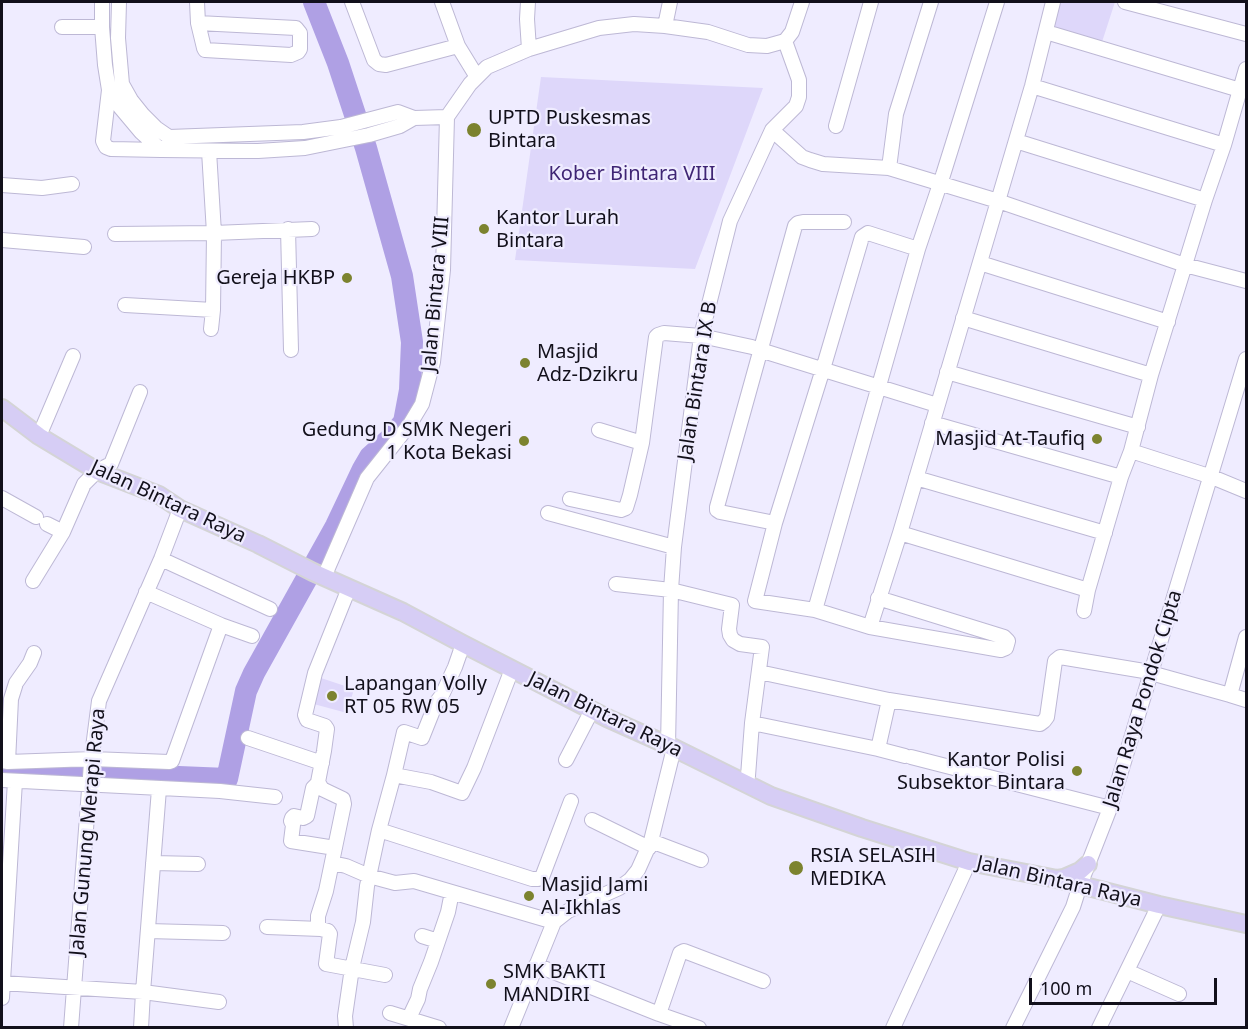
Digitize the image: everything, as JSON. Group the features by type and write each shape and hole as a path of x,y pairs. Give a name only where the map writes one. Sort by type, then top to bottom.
{"main road":[{"name":"Jalan Bintara Raya","path":"2,408 39,436 97,471 159,495 180,509 258,544 318,575 403,612 592,710 771,796 862,828 969,861 1246,924"},
{"path":"1056,879 1080,871 1088,864"}],"street":[{"path":"102,2 102,27 109,90 103,141 106,147 111,149 209,151 305,148 343,133 367,128 398,112 414,118 447,117 487,67 529,50 599,28 634,24 664,26 708,32 748,45 767,46 785,41 792,32 802,2"},
{"path":"119,2 118,38 122,84 143,115 169,137 303,132 343,133"},
{"path":"197,2 198,23 204,48 208,51 291,56 300,49 300,33 293,27 198,23"},
{"path":"353,2 374,60 379,64 458,46"},
{"path":"442,2 458,46 477,77"},
{"path":"528,2 529,50"},
{"path":"664,26 670,2"},
{"path":"836,126 871,2"},
{"path":"889,168 896,114 931,2"},
{"path":"815,610 918,249 997,2"},
{"path":"870,627 1016,141 1053,2"},
{"path":"1125,2 1246,34"},
{"path":"62,27 102,27"},
{"path":"1046,32 1240,90"},
{"name":"Jalan Bintara IX B","path":"554,922 568,911 619,888 630,880 638,870 650,844 671,747 671,590 674,547 701,336 730,221 772,130 796,106 799,97 799,80 785,41"},
{"path":"1084,611 1121,477 1138,428 1151,375 1246,69"},
{"path":"109,90 122,84"},
{"path":"1032,86 1224,145"},
{"path":"109,90 141,132 160,150"},
{"name":"Jalan Bintara VIII","path":"318,575 367,478 410,424 422,404 433,362 443,270 447,117"},
{"path":"772,130 802,157 810,160 823,164 889,168 998,201 1185,265 1246,281"},
{"path":"303,132 305,148"},
{"path":"160,150 169,137"},
{"path":"1016,141 1204,200"},
{"path":"209,151 214,233 211,329"},
{"path":"2,185 42,188 72,183"},
{"path":"775,522 720,512 717,510 720,496 756,348 795,226 803,222 844,222"},
{"path":"288,229 291,350"},
{"path":"115,234 312,229"},
{"path":"878,598 1004,637 1008,641 1006,648 1001,650 870,627 815,610 755,601 775,522 862,237 868,233 918,249"},
{"path":"2,240 84,247"},
{"path":"980,263 1168,322"},
{"path":"125,305 213,310"},
{"path":"963,318 1151,375"},
{"path":"570,499 626,508 642,443 656,337 660,333 701,336 756,348 937,405"},
{"path":"39,436 73,356"},
{"name":"Jalan Raya Pondok Cipta","path":"1014,1028 1073,907 1110,808 1246,359"},
{"path":"947,372 1138,428"},
{"path":"33,580 63,532 84,484 97,471 111,464 140,392"},
{"path":"932,423 1121,477"},
{"path":"599,430 642,443"},
{"path":"1131,452 1212,477 1246,491"},
{"path":"916,478 1105,533"},
{"path":"2,498 63,532"},
{"name":"Jalan Gunung Merapi Raya","path":"71,1028 92,761 99,701 180,509"},
{"path":"548,513 674,547"},
{"path":"900,533 1088,590"},
{"path":"160,559 270,609"},
{"path":"616,584 671,590 732,605 729,629 733,640 740,644 762,647 746,784"},
{"path":"335,848 291,842 293,825 291,821 294,816 303,818 306,816 313,788 318,783 327,729 325,726 306,720 305,715 315,673 349,588"},
{"path":"146,592 252,636"},
{"path":"34,654 16,683 11,699 5,761 169,762 172,761 221,625"},
{"path":"1230,695 1246,641"},
{"path":"342,1027 363,922 369,876 404,732 423,738 463,644"},
{"path":"759,672 889,700 1040,724 1047,717 1055,661 1060,657 1151,672 1246,700"},
{"path":"394,773 431,782 462,793 512,669"},
{"path":"878,748 889,700"},
{"path":"566,760 592,710"},
{"path":"752,723 878,748 1110,808"},
{"path":"248,738 322,763"},
{"path":"2,998 8,780 91,782 275,797"},
{"path":"318,783 322,789 343,799 344,804 326,891 318,916 318,926 321,929"},
{"path":"141,1028 159,789"},
{"path":"379,830 538,879 542,877 571,801"},
{"path":"592,820 650,844 701,860"},
{"path":"893,1028 969,861"},
{"path":"153,862 198,864"},
{"path":"332,863 395,883 414,881 554,922 511,1028"},
{"path":"409,1018 448,912 452,892"},
{"path":"1099,1028 1159,905"},
{"path":"267,927 328,931 330,934 326,964 386,975"},
{"path":"148,931 223,933"},
{"path":"422,936 438,941"},
{"path":"659,1014 681,953 684,951 763,981"},
{"path":"536,965 699,1028"},
{"path":"1127,971 1179,994"},
{"path":"2,982 143,992 219,1002"},
{"path":"390,1012 439,1028"}],"green space":[{"path":"1059,2 1115,2 1101,45 1052,29"},
{"name":"Kober Bintara VIII","path":"541,77 763,88 695,269 515,260"},
{"name":"Lapangan Volly RT 05 RW 05","path":"318,677 354,689 347,713 310,703"}],"waterway":[{"path":"2,768 227,779 246,691 254,673 336,526 370,457 390,439 404,422 410,390 412,342 402,276 366,148 338,63 314,2"}],"place":[{"name":"UPTD Puskesmas Bintara","path":"474,130"},
{"name":"Kantor Lurah Bintara","path":"484,229"},
{"name":"Gereja HKBP","path":"347,278"},
{"name":"Masjid Adz-Dzikru","path":"525,363"},
{"name":"Masjid At-Taufiq","path":"1097,439"},
{"name":"Gedung D SMK Negeri 1 Kota Bekasi","path":"524,441"},
{"name":"Lapangan Volly RT 05 RW 05","path":"332,696"},
{"name":"Kantor Polisi Subsektor Bintara","path":"1077,771"},
{"name":"RSIA SELASIH MEDIKA","path":"796,868"},
{"name":"Masjid Jami Al-Ikhlas","path":"529,896"},
{"name":"SMK BAKTI MANDIRI","path":"491,984"}]}
